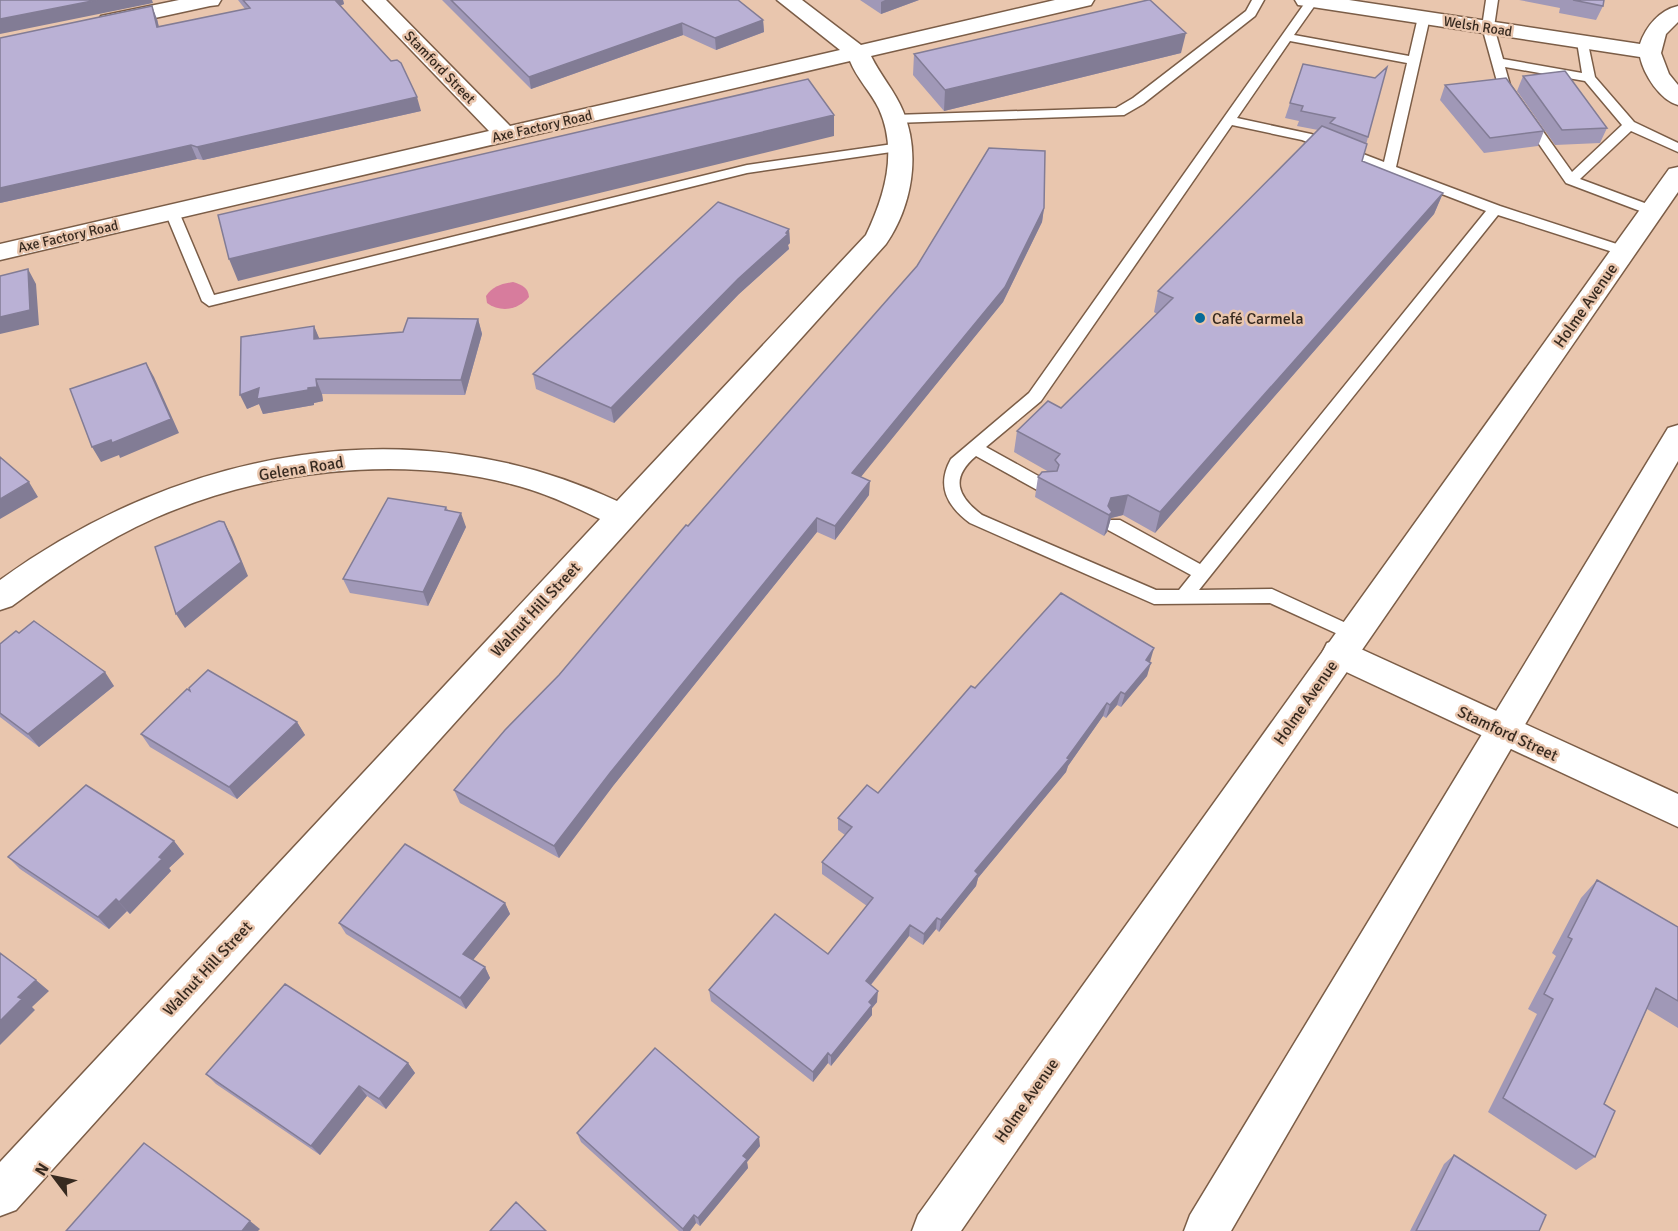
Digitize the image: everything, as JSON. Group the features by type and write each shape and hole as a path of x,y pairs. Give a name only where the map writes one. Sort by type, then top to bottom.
{"street":[{"path":"94,24 210,0"},
{"name":"Stamford Street","path":"374,0 505,134"},
{"name":"Walnut Hill Street","path":"0,1194 877,238 892,209 900,182 897,133 881,91 867,74 859,54 788,0"},
{"name":"Axe Factory Road","path":"0,252 859,54 1083,0"},
{"name":"Welsh Road","path":"1309,0 1366,4 1425,17 1649,52"},
{"path":"1678,12 1663,21 1652,35 1649,52 1654,70 1678,98"},
{"name":"Holme Avenue","path":"934,1231 1678,174"},
{"path":"1206,1231 1678,435"},
{"name":"Gelena Road","path":"0,597 51,560 102,530 164,502 232,480 289,467 402,457 453,462 520,474 586,496 622,516"},
{"name":"Stamford Street","path":"1346,644 1504,731 1678,811"}],"lane":[{"path":"172,212 209,301 897,133 1119,112 1138,101 1251,13 1258,0"},
{"path":"1309,0 1287,37 1035,397 957,463 951,474 950,486 954,499 963,510 976,519 1154,597 1272,596 1346,644"},
{"path":"1492,0 1488,27 1504,85 1571,180 1653,210"},
{"path":"1389,169 1425,17"},
{"path":"1287,37 1414,61"},
{"path":"1583,42 1589,78 1629,125 1678,148"},
{"path":"1498,62 1589,78"},
{"path":"1229,120 1306,137 1495,209 1624,251"},
{"path":"1571,180 1629,125"},
{"path":"1184,596 1495,209"},
{"path":"974,448 1045,487"},
{"path":"1114,525 1203,574"}],"shaded area":[{"path":"513,282 526,289 529,297 525,301 509,309 498,308 487,303 486,296 491,290"}],"building":[{"path":"0,0 97,0 0,19"},
{"path":"243,0 335,0 391,61 397,60 401,63 417,97 197,147 191,145 0,188 0,38 152,6 157,27 250,8"},
{"path":"451,0 738,0 763,20 715,38 682,23 529,77"},
{"path":"1150,0 1186,33 945,90 914,54"},
{"path":"1573,0 1604,0 1603,6"},
{"path":"1303,64 1375,78 1387,67 1368,137 1330,123 1335,118 1301,111 1303,106 1290,103"},
{"path":"1565,71 1607,128 1562,130 1523,76"},
{"path":"1506,78 1544,131 1490,138 1445,85"},
{"path":"808,79 834,115 229,259 218,215"},
{"path":"1322,126 1367,144 1362,161 1443,193 1160,512 1128,495 1111,498 1108,506 1112,512 1109,515 1038,477 1042,472 1057,471 1059,465 1055,460 1060,454 1017,431 1048,401 1061,408 1173,298 1158,291"},
{"path":"989,148 1045,151 1044,208 1005,287 852,473 870,481 835,526 817,518 610,773 554,846 454,790 505,730 559,675 686,525 688,526 917,266"},
{"path":"718,202 789,229 786,233 788,234 738,279 611,408 533,374"},
{"path":"28,269 30,310 0,317 0,276"},
{"path":"408,318 478,319 461,380 316,379 317,387 308,388 308,390 257,399 259,388 240,395 241,337 314,326 314,339 403,332"},
{"path":"146,363 171,419 112,443 111,440 92,447 70,389"},
{"path":"0,457 29,482 0,499"},
{"path":"388,498 446,507 445,510 461,513 423,592 343,579"},
{"path":"219,521 224,522 241,562 176,614 155,547"},
{"path":"1061,593 1154,648 1146,660 1151,663 1125,694 1121,692 1110,705 1107,703 1067,758 1069,759 975,871 978,874 941,920 937,918 924,934 910,925 866,981 878,991 869,1002 872,1005 831,1056 828,1053 813,1072 709,990 775,914 828,954 873,898 822,862 852,827 838,818 867,785 878,793 971,686 975,688"},
{"path":"34,621 105,672 28,734 0,713 0,644 16,631 19,633"},
{"path":"208,670 297,722 229,787 141,734 187,689 190,691 189,688"},
{"path":"86,785 174,841 159,857 162,859 119,902 116,899 98,917 8,857"},
{"path":"405,844 505,903 463,954 485,967 460,998 339,923"},
{"path":"1597,880 1678,927 1678,1001 1656,988 1604,1104 1615,1111 1595,1157 1503,1098 1553,999 1544,994 1572,939 1568,937"},
{"path":"0,953 36,980 18,997 22,999 0,1021"},
{"path":"285,984 408,1063 379,1099 359,1086 311,1146 206,1074"},
{"path":"655,1048 759,1137 743,1156 747,1159 698,1218 694,1215 683,1229 577,1133"},
{"path":"144,1143 250,1221 242,1231 66,1231"},
{"path":"1454,1155 1546,1215 1539,1231 1416,1231"},
{"path":"516,1202 546,1231 490,1231"}],"place":[{"name":"Café Carmela","path":"1200,318"}]}
